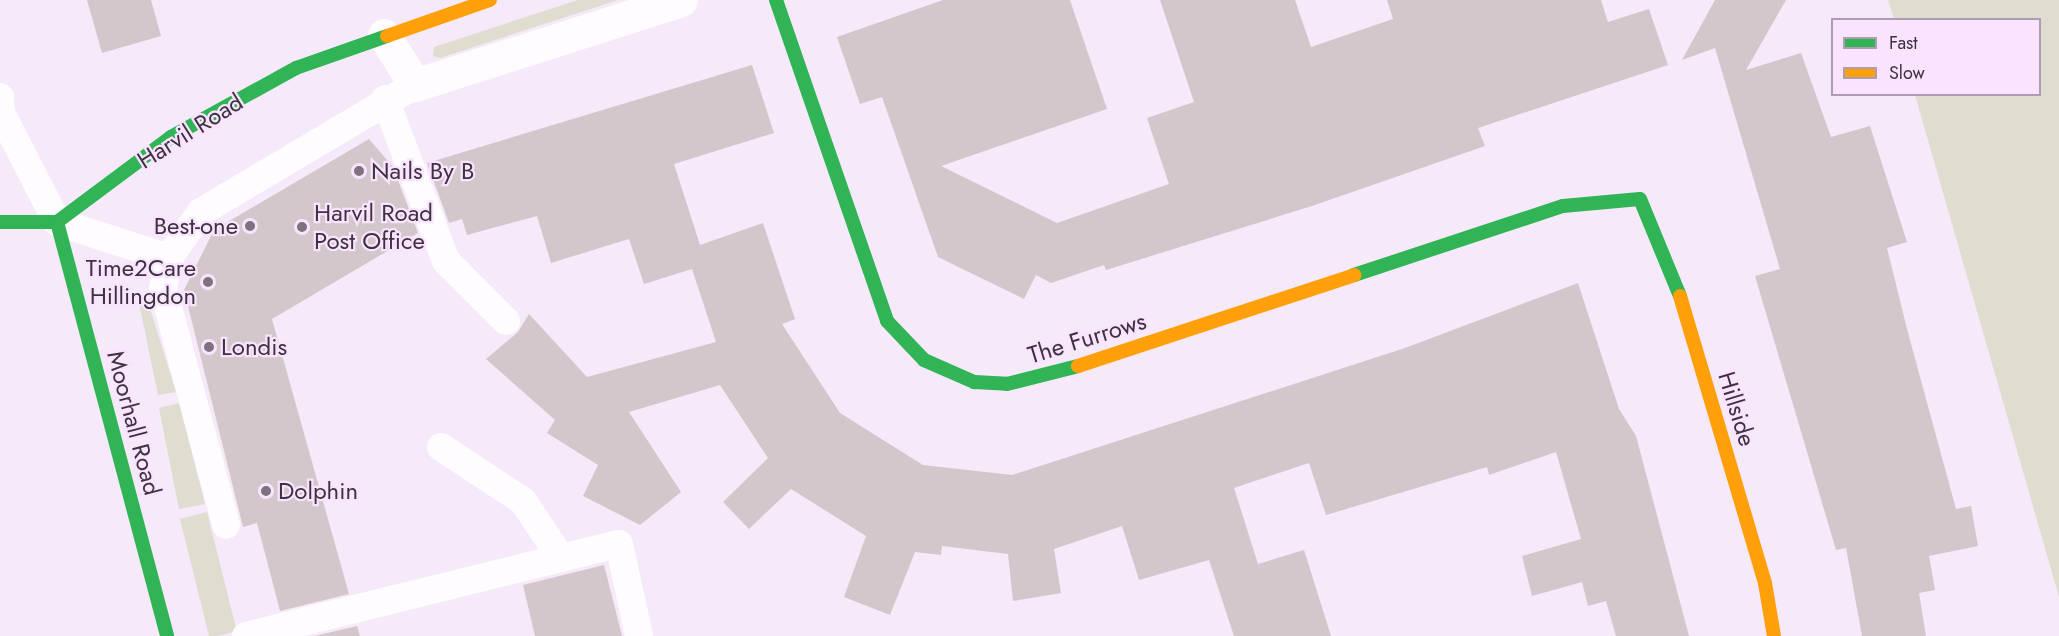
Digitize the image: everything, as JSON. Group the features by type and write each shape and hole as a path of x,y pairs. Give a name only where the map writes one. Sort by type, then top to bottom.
{"street":[{"name":"Harvil Road","path":"57,222 171,136 296,68 384,34 490,0"},
{"path":"384,34 415,85 681,0"},
{"name":"The Furrows","path":"776,0 887,321 924,360 974,382 1007,384 1041,378 1563,206 1640,199"},
{"name":"Hillside","path":"1640,199 1678,290 1765,583 1774,636"},
{"path":"0,222 57,222"},
{"name":"Moorhall Road","path":"57,222 166,636"}],"lane":[{"path":"226,525 163,288 169,258 201,212 385,99 415,85"},
{"path":"0,97 1,113 57,222 169,258"},
{"path":"385,99 446,261 506,321"},
{"path":"441,447 523,501 561,558"},
{"path":"246,636 619,544 639,636"}],"shaded area":[{"path":"578,0 618,0 440,58 433,56 434,47"},
{"path":"1888,0 2059,0 2059,597 1915,96 2041,96 2041,18 1894,18"},
{"path":"147,299 176,392 158,395 139,303"},
{"path":"179,403 205,504 179,509 159,408"},
{"path":"207,512 237,631 209,636 180,519"}],"building":[{"path":"87,0 151,0 161,36 102,53"},
{"path":"943,0 1070,0 1107,109 941,166 1057,223 1169,184 1147,118 1194,102 1160,0 1295,0 1311,47 1393,19 1387,0 1601,0 1608,22 1649,9 1668,65 1478,128 1485,146 1312,206 1106,270 1104,265 1051,283 1036,275 1024,299 938,257 882,97 860,104 837,37"},
{"path":"1715,0 1786,0 1746,70 1801,53 1831,137 1870,126 1907,242 1887,248 1907,329 1956,509 1971,506 1978,546 1929,556 1935,590 1919,593 1926,636 1862,636 1846,548 1836,550 1755,276 1780,269 1715,48 1682,60"},
{"path":"752,65 774,133 674,164 700,245 763,223 795,319 782,324 840,413 923,465 1012,475 1405,348 1578,283 1619,409 1636,436 1689,636 1616,636 1606,601 1588,606 1582,582 1532,596 1522,556 1581,539 1556,452 1489,475 1487,467 1326,515 1309,463 1234,488 1258,564 1304,550 1331,636 1234,636 1209,560 1139,580 1122,526 1054,549 1061,593 1013,601 1008,554 942,546 941,555 915,552 890,615 844,597 866,536 791,489 749,529 723,502 768,458 720,385 629,412 681,492 640,525 583,496 598,465 547,433 555,420 486,359 518,332 529,314 587,377 716,342 692,269 644,284 629,239 551,263 537,216 467,235 462,219 449,223 427,163"},
{"path":"369,139 393,167 418,233 272,319 349,594 280,611 257,523 243,527 184,290 214,230"},
{"path":"604,565 622,636 535,636 523,585"},
{"path":"357,626 360,636 315,636"}],"traffic: fast":[{"path":"776,0 887,321 924,360 974,382 1007,384 1078,366"},
{"path":"0,222 57,222 171,137 296,68 387,36"},
{"path":"1354,275 1563,206 1640,199 1680,296"},
{"path":"57,222 167,636"}],"traffic: slow":[{"path":"387,36 490,0"},
{"path":"1078,366 1354,275"},
{"path":"1680,296 1765,583 1774,636"}],"place":[{"name":"Nails By B","path":"359,171"},
{"name":"Best-one","path":"250,226"},
{"name":"Harvil Road Post Office","path":"302,227"},
{"name":"Time2Care Hillingdon","path":"208,282"},
{"name":"Londis","path":"209,347"},
{"name":"Dolphin","path":"266,491"}]}
